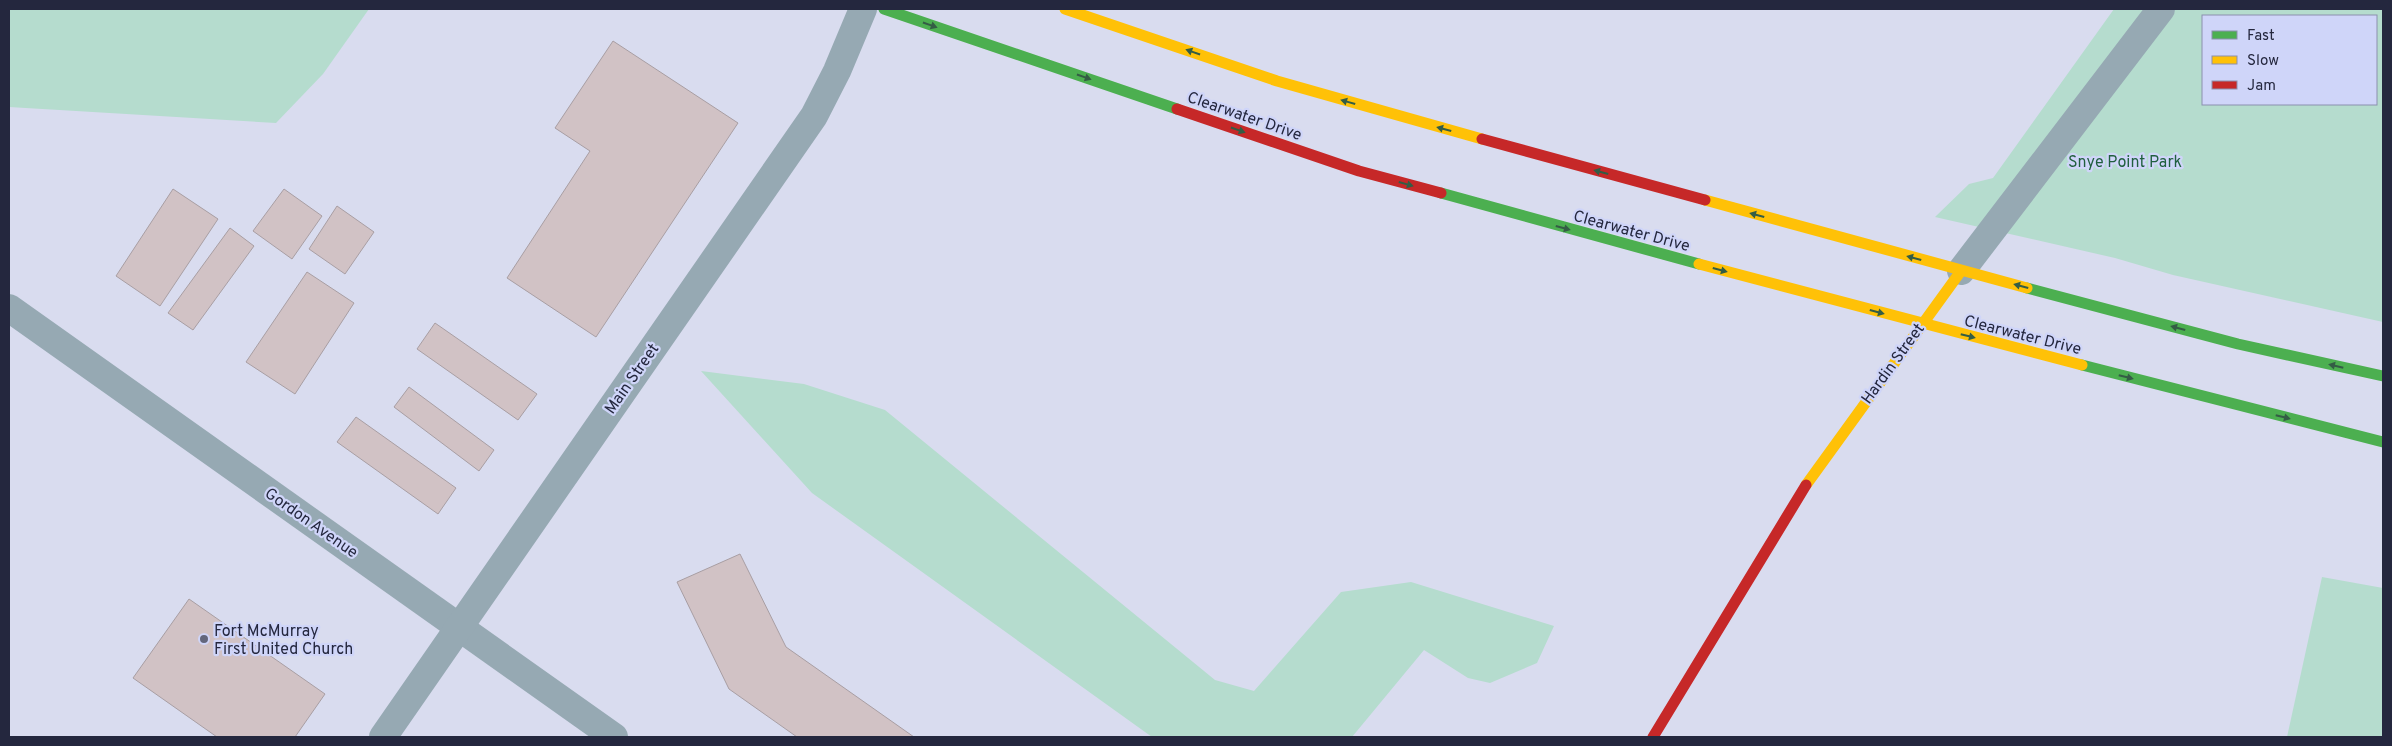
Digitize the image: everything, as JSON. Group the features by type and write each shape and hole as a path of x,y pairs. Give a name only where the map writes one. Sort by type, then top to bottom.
{"main road":[{"name":"Clearwater Drive","path":"884,9 1360,171 1921,324 2383,442"},
{"path":"1065,9 1278,81 1961,271 2238,344 2383,376"},
{"name":"Hardin Street","path":"1653,737 1807,483 1961,271"}],"street":[{"name":"Main Street","path":"383,737 814,116 837,72 863,9"},
{"name":"Hardin Street","path":"1961,271 2160,9"},
{"name":"Gordon Avenue","path":"9,308 614,737"}],"green space":[{"path":"9,9 369,9 323,74 276,123 9,107"},
{"name":"Snye Point Park","path":"2114,9 2383,9 2383,322 2173,275 2115,258 1935,217 1969,184 1993,178"},
{"path":"701,371 804,384 885,410 1215,680 1254,691 1341,592 1411,582 1554,626 1537,663 1490,683 1468,678 1424,650 1352,737 1152,737 812,493"},
{"path":"2322,577 2383,588 2383,737 2287,737"}],"building":[{"path":"613,41 738,123 596,337 507,278 590,151 555,128"},
{"path":"173,189 218,219 160,306 116,276"},
{"path":"284,189 322,216 292,259 253,231"},
{"path":"337,206 374,232 345,274 309,249"},
{"path":"230,228 254,246 193,330 168,313"},
{"path":"307,272 354,303 295,394 246,362"},
{"path":"435,323 537,394 518,420 417,349"},
{"path":"409,387 494,450 479,471 394,407"},
{"path":"356,417 456,488 438,514 337,442"},
{"path":"740,554 786,647 914,737 797,737 729,689 677,582"},
{"name":"Fort McMurray First United Church","path":"189,599 325,694 295,737 217,737 133,678"}],"traffic: fast":[{"path":"884,9 1177,109"},
{"path":"1441,193 1699,264"},
{"path":"2027,288 2238,344 2383,376"},
{"path":"2082,365 2383,442"}],"traffic: slow":[{"path":"1065,9 1277,81 1482,139"},
{"path":"1705,200 2027,288"},
{"path":"1699,264 2082,365"},
{"path":"1806,485 1961,271"}],"traffic: jam":[{"path":"1177,109 1359,171 1441,193"},
{"path":"1482,139 1705,200"},
{"path":"1653,737 1806,485"}],"place":[{"name":"Fort McMurray First United Church","path":"204,639"}]}
